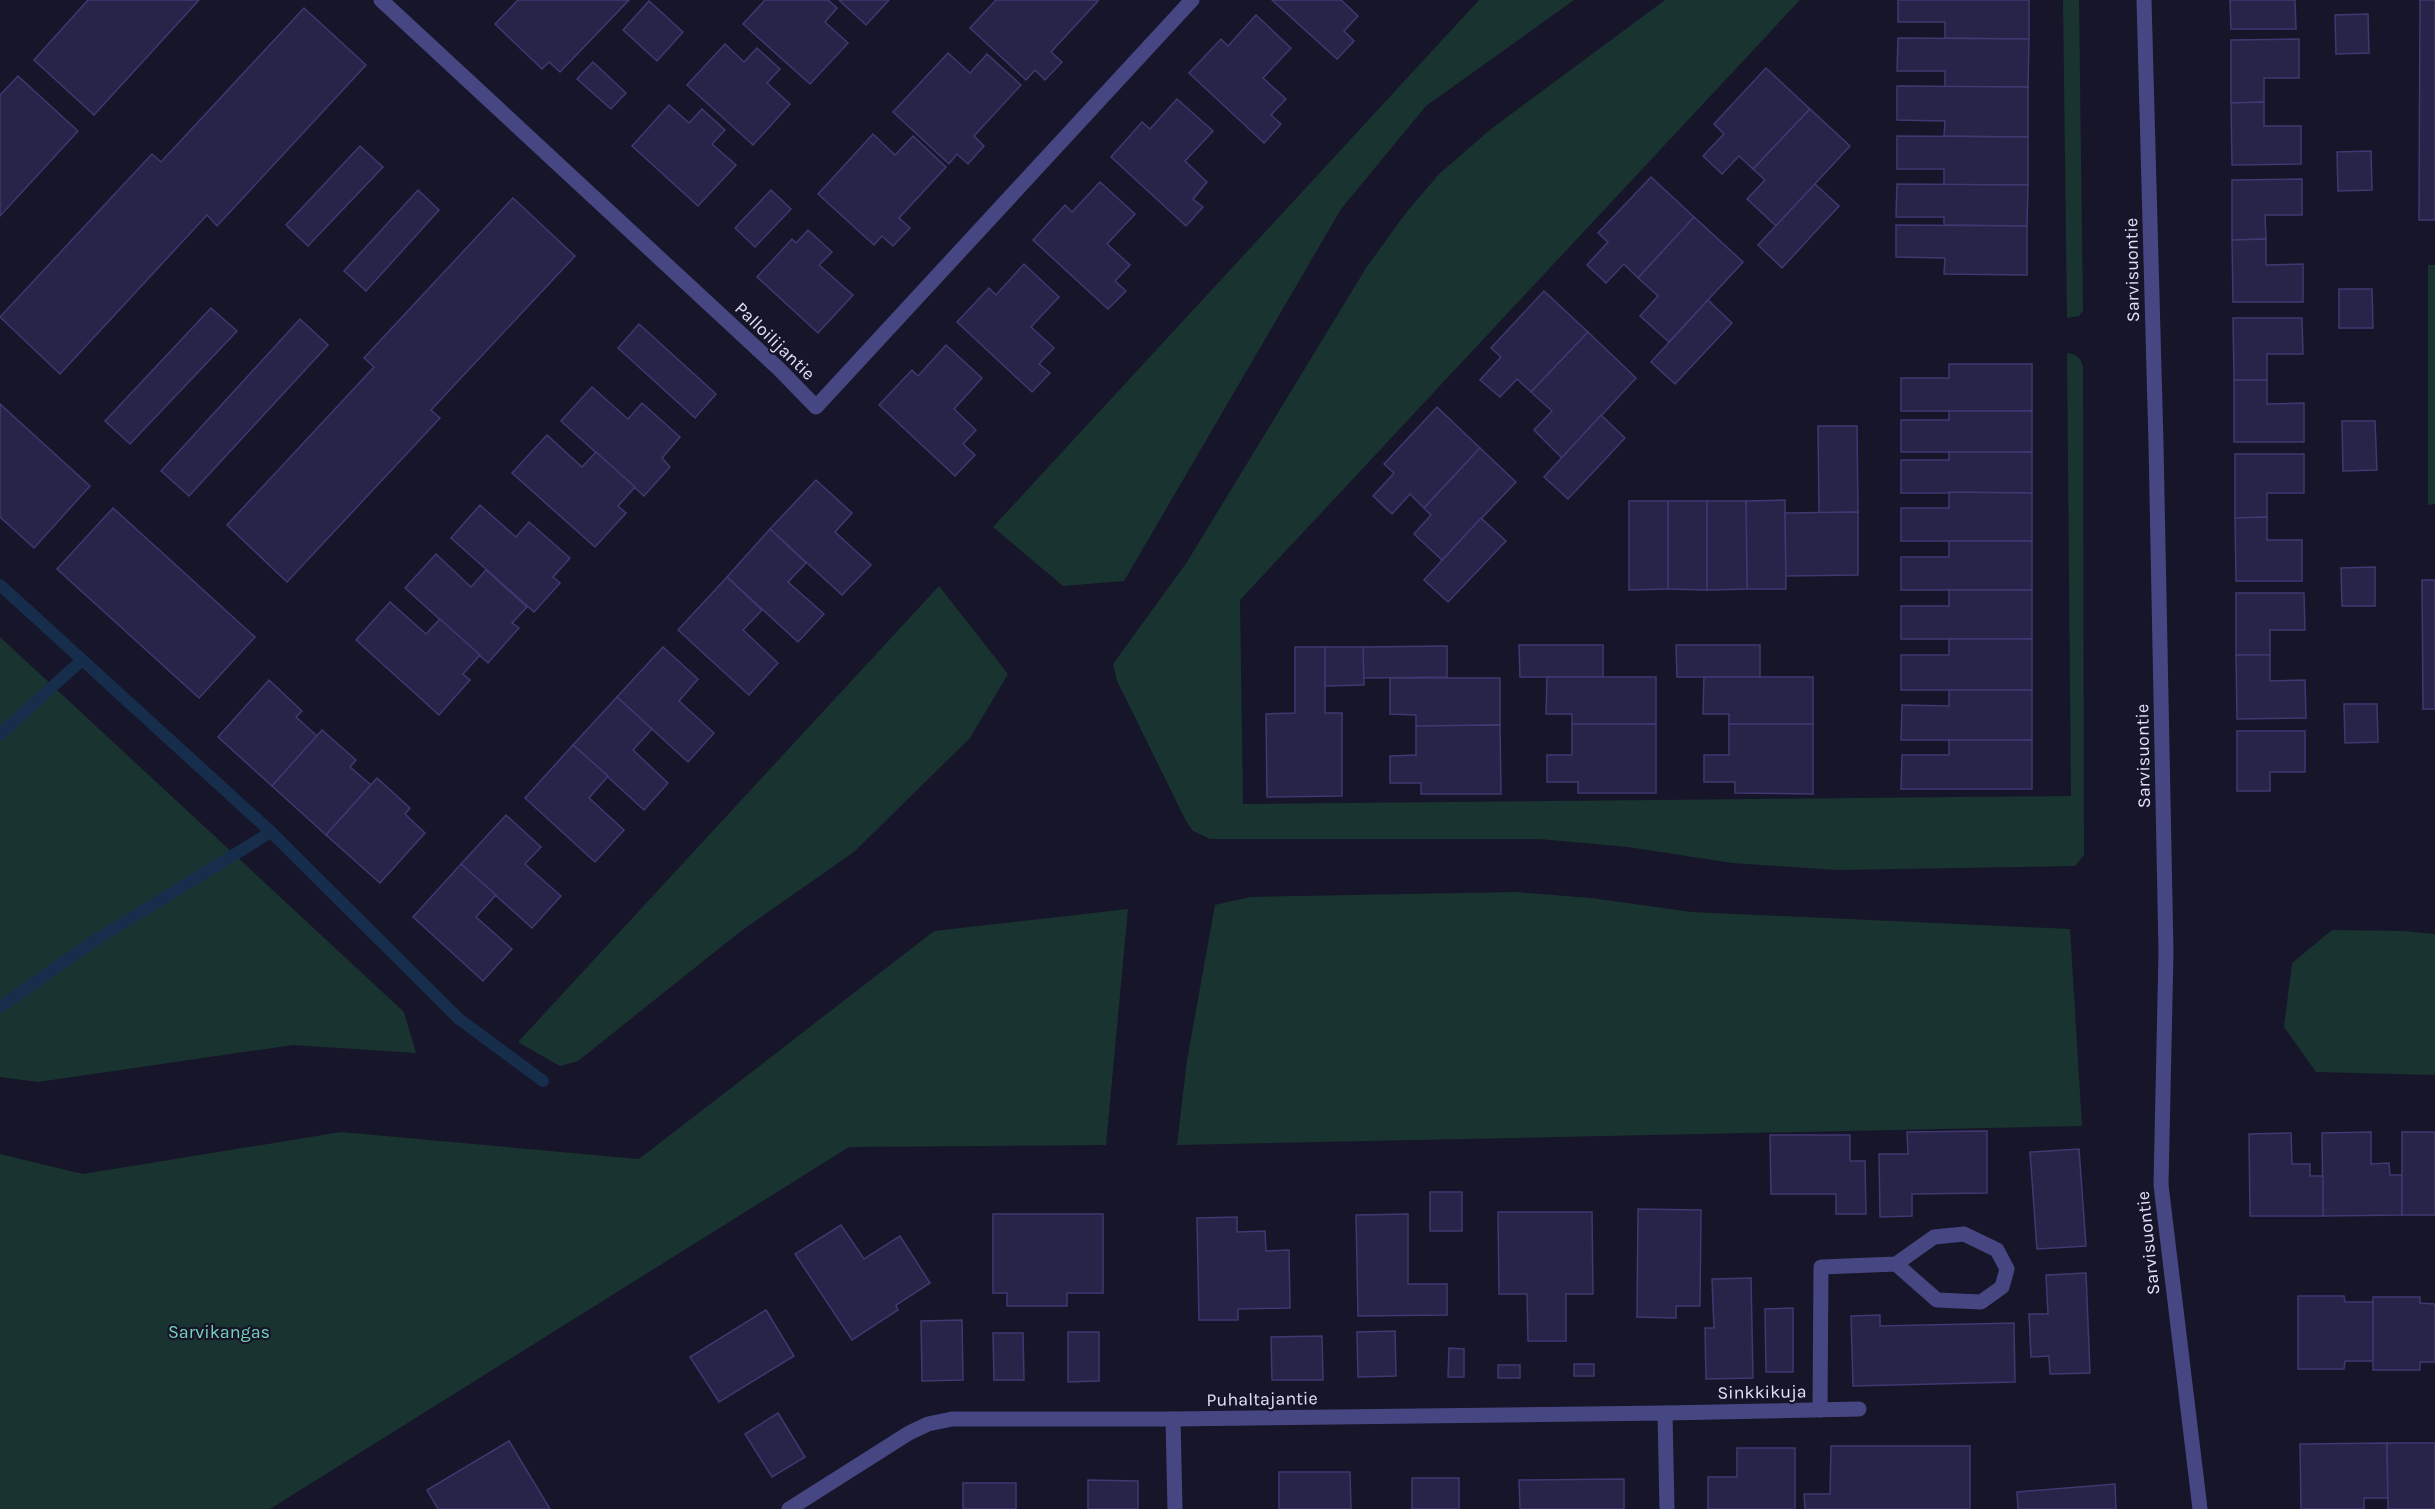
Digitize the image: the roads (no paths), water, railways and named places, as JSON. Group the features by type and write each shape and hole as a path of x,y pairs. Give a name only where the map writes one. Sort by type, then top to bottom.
{"street":[{"name":"Palloilijantie","path":"381,0 761,353 816,407 1192,0"},
{"name":"Sarvisuontie","path":"2144,0 2166,952 2161,1185 2200,1509"},
{"path":"1820,1410 1821,1267 1896,1264 1934,1237 1964,1234 1997,1251 2007,1269 2002,1287 1981,1302 1937,1300 1896,1264"},
{"name":"Sinkkikuja","path":"1665,1413 1859,1409"},
{"path":"1665,1413 1668,1509"},
{"name":"Puhaltajantie","path":"789,1509 909,1432 928,1424 952,1419 1173,1419 1665,1413"},
{"path":"1173,1419 1175,1509"}],"waterway":[{"path":"0,585 271,832 459,1019 543,1081"},
{"path":"0,734 82,660"},
{"path":"0,1007 94,941 271,832"}],"park label":[{"name":"Sarvikangas","path":"219,1332"}]}
